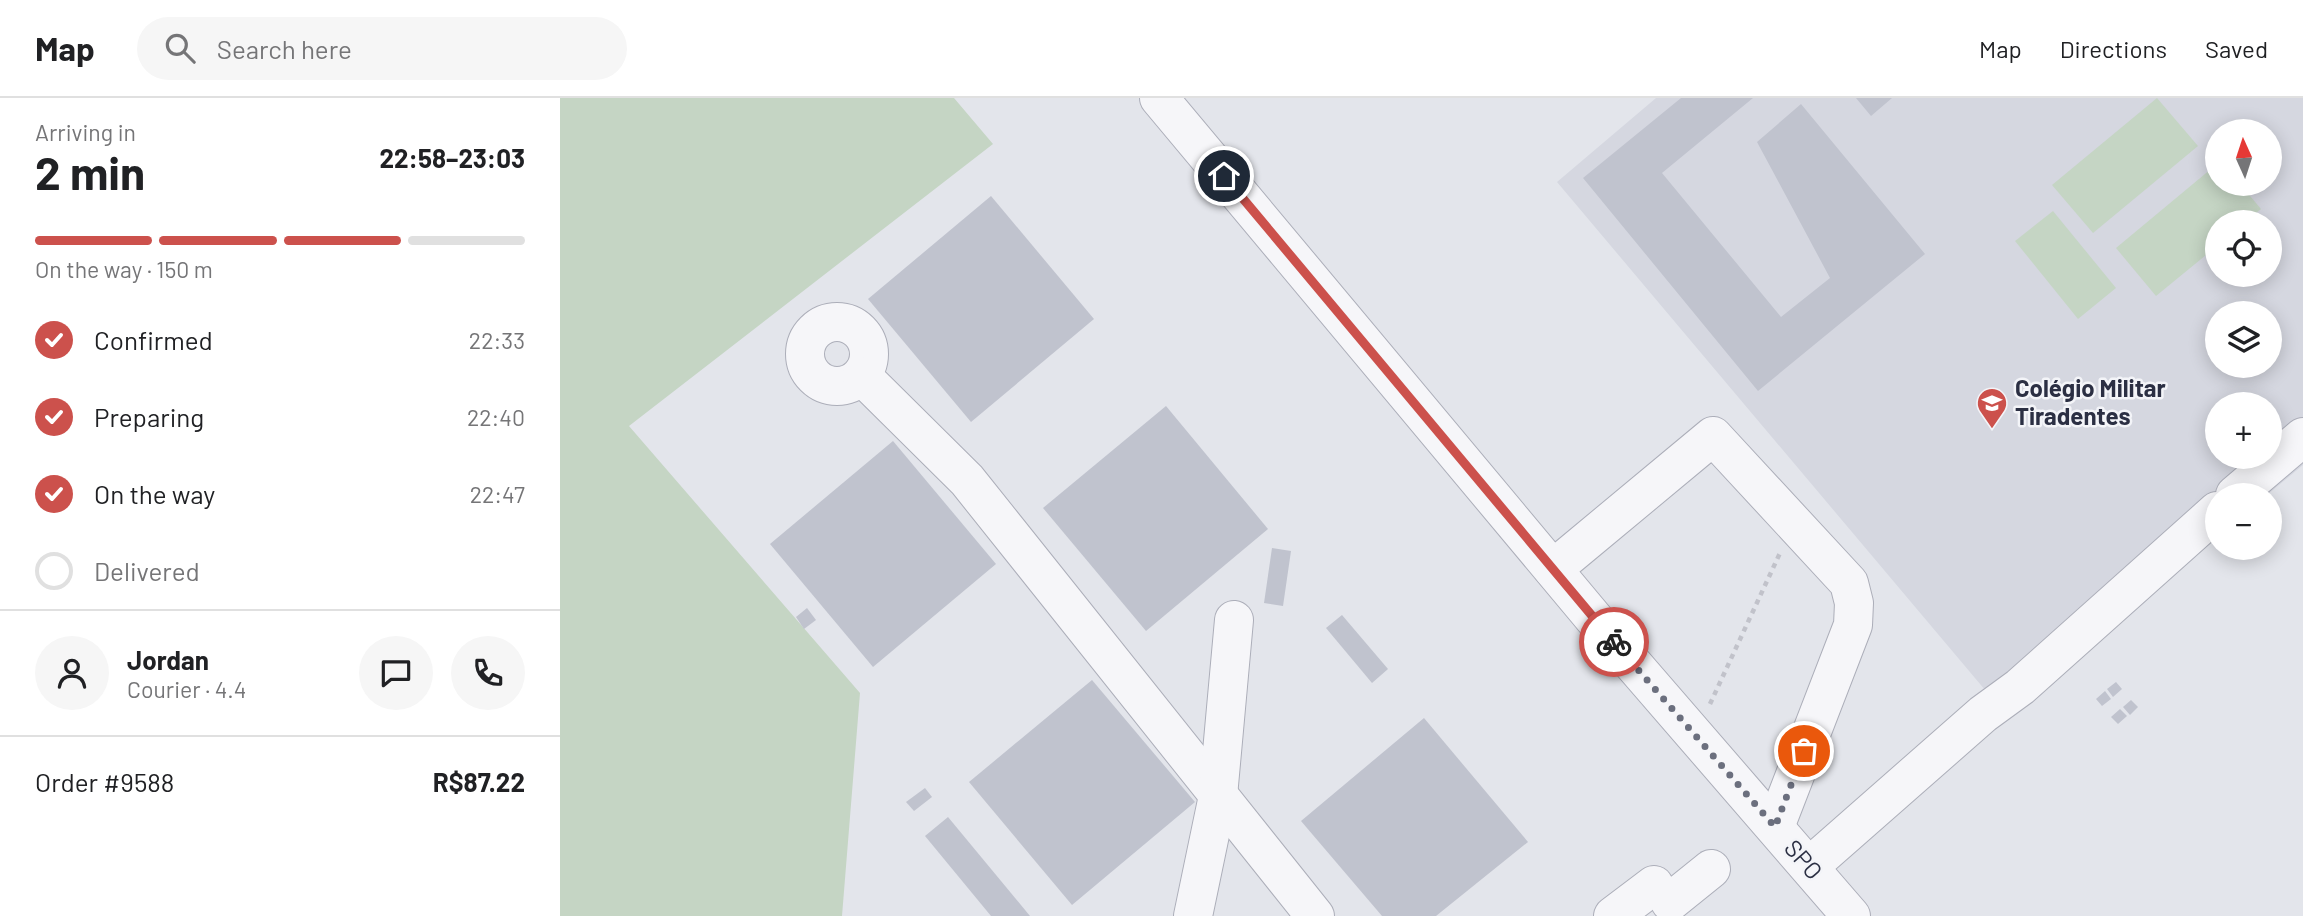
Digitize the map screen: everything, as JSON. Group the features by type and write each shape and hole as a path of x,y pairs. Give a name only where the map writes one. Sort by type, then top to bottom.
{"street":[{"name":"SPO","path":"1159,98 1553,569 1851,916"},
{"path":"862,376 967,480 1315,916"},
{"path":"1553,569 1713,436 1849,583 1854,603 1853,625 1775,827"},
{"path":"2249,483 2303,437"},
{"path":"1810,866 1983,714 2020,688 2205,522"},
{"path":"1193,916 1218,796 1234,620"},
{"path":"1613,916 1667,903 1711,869"}],"path":[{"path":"1695,736 1794,523"}],"shaded area":[{"name":"Colégio Militar Tiradentes","path":"1656,98 2303,98 2303,465 2281,483 2205,483 2205,547 2007,716 1557,182"}],"green space":[{"path":"560,98 954,98 993,144 629,426 860,693 842,916 560,916"},
{"path":"2157,98 2198,146 2093,233 2052,185"},
{"path":"2205,174 2205,196 2250,196 2261,209 2205,210 2205,256 2156,296 2116,248"},
{"path":"2053,211 2116,288 2078,319 2015,241"}],"building":[{"path":"1681,98 1753,98 1662,173 1781,317 1830,278 1757,142 1801,104 1925,254 1758,391 1583,178"},
{"path":"1856,98 1892,98 1871,116"},
{"path":"991,196 1094,319 971,422 868,299"},
{"path":"1166,406 1268,529 1146,631 1043,508"},
{"path":"893,441 996,564 873,667 770,544"},
{"path":"1272,548 1291,551 1283,606 1264,603"},
{"path":"807,608 816,620 804,629 796,617"},
{"path":"1342,615 1388,669 1372,683 1326,628"},
{"path":"1092,680 1195,802 1072,905 969,782"},
{"path":"2116,682 2122,689 2113,697 2107,689"},
{"path":"2105,691 2111,699 2102,706 2096,699"},
{"path":"2131,700 2138,707 2130,715 2123,707"},
{"path":"2120,709 2127,716 2118,724 2111,717"},
{"path":"1424,718 1528,842 1436,916 1382,916 1301,821"},
{"path":"925,788 932,797 914,811 906,802"},
{"path":"948,817 1030,916 991,916 925,836"}],"way so far":[{"path":"1614,642 1775,827 1804,751"}],"place":[{"name":"Colégio Militar Tiradentes","path":"1992,430"}],"route":[{"path":"1224,176 1614,642"}]}
